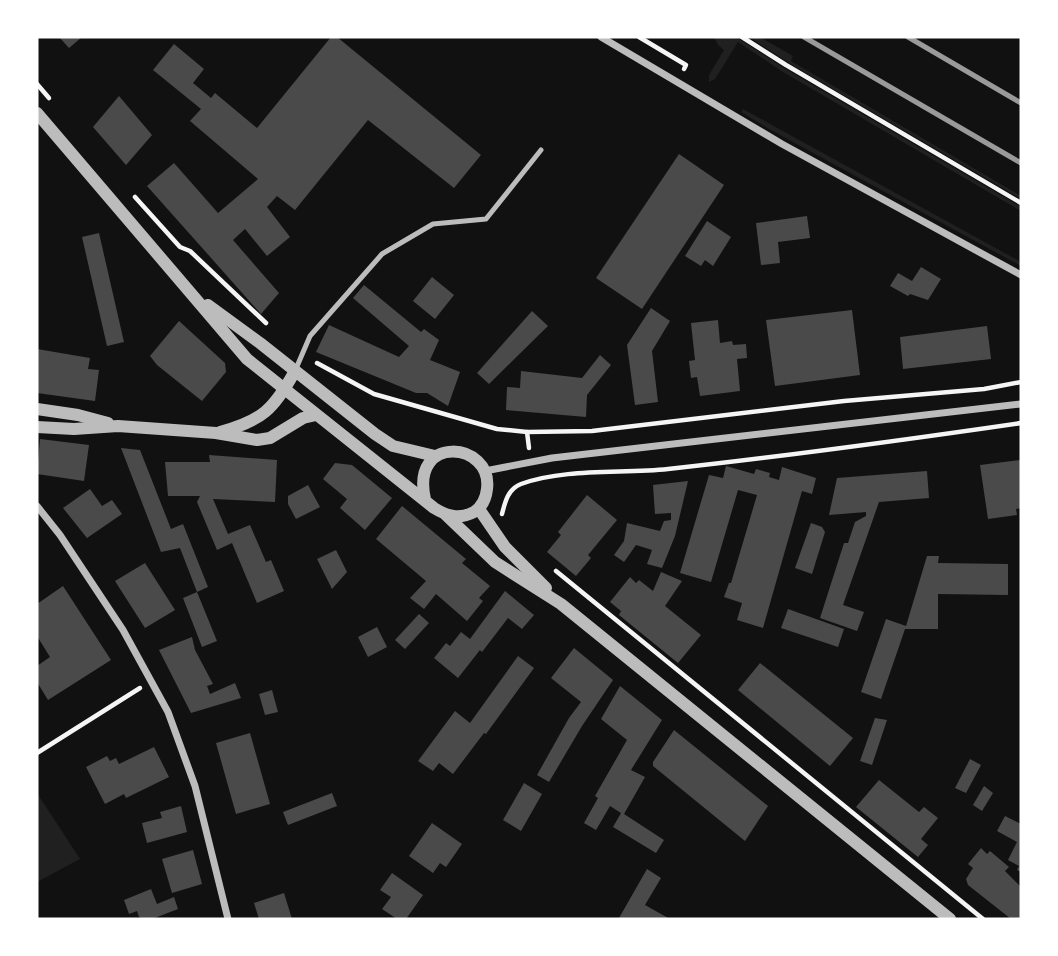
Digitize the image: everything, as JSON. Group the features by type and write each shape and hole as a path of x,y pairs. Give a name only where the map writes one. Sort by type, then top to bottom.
{"street":[{"path":"601,37 782,144 1021,275"},
{"path":"37,113 247,359 446,514 495,562 561,604"},
{"path":"191,293 375,435 393,446 435,456"},
{"path":"216,433 255,421 285,389 295,371"},
{"path":"485,471 552,458 1021,404"},
{"path":"37,409 78,415 118,426"},
{"path":"37,427 74,429 118,426 216,433 246,439 270,438 303,418 316,415"},
{"path":"425,499 423,473 435,456 447,451 458,451 479,462 485,471 487,491 479,509 457,517 446,514"},
{"path":"37,506 84,569 153,681 168,712 195,786 228,919"},
{"path":"479,509 505,547 561,604 950,919"}],"lane":[{"path":"295,371 310,336 382,254 433,224 486,219 541,149"}],"path":[{"path":"639,37 687,65 682,73"},
{"path":"742,37 1021,203"},
{"path":"37,84 53,103"},
{"path":"128,189 180,247 190,251 274,331"},
{"path":"301,354 374,394 497,429 527,432 592,431 1021,382"},
{"path":"501,520 509,494 517,486 561,475 635,472 803,454 1021,423"},
{"path":"551,567 983,919"},
{"path":"37,753 153,681"}],"shaded area":[{"path":"714,37 736,37 1021,207 1021,211 783,72 738,42 715,79 709,82 709,75 724,50"},
{"path":"749,37 760,37 793,56 791,61 1021,196 1021,199 797,68"},
{"path":"743,109 1021,262 1021,266 769,129 741,112"},
{"path":"37,793 80,859 37,882"}],"building":[{"path":"59,37 82,37 69,48"},
{"path":"331,37 337,37 481,155 454,188 368,120 295,210 277,196 267,207 290,237 267,256 245,229 233,240 279,293 261,314 147,186 174,163 218,213 258,179 190,121 201,109 153,70 174,44 204,69 193,83 211,98 215,93 257,128"},
{"path":"119,96 152,135 126,165 93,127"},
{"path":"679,154 724,185 642,309 596,278"},
{"path":"807,216 810,238 778,242 780,263 761,265 756,223"},
{"path":"707,221 731,237 713,266 705,260 701,266 685,256"},
{"path":"99,233 124,342 107,346 82,237"},
{"path":"921,267 941,279 928,300 910,294 908,296 890,286 898,273 912,281"},
{"path":"432,277 454,295 435,319 413,301"},
{"path":"364,285 421,332 424,329 439,340 430,360 460,372 448,406 427,393 416,393 316,352 329,325 399,357 409,346 353,298"},
{"path":"651,308 670,321 652,351 658,402 635,405 627,345"},
{"path":"852,310 860,375 775,386 766,320"},
{"path":"532,311 548,326 489,384 477,373"},
{"path":"718,320 720,343 732,341 733,345 746,344 747,358 737,359 740,391 700,396 697,377 691,378 689,361 695,360 691,323"},
{"path":"179,321 225,363 226,372 202,401 157,365 150,356"},
{"path":"987,326 991,359 903,369 900,337"},
{"path":"37,349 90,358 88,369 99,370 95,401 37,393"},
{"path":"600,355 611,365 587,395 586,417 506,410 507,387 520,388 521,371 582,378"},
{"path":"40,439 89,445 84,481 37,474"},
{"path":"121,448 140,450 171,529 183,524 208,587 197,592 180,548 161,552"},
{"path":"209,455 277,460 275,502 213,499 228,534 250,525 266,562 271,560 284,591 257,603 232,543 217,550 197,502 200,496 168,496 165,462 210,462"},
{"path":"1021,460 1021,508 1016,509 1017,515 988,519 980,465"},
{"path":"335,463 352,465 392,498 365,530 340,508 347,499 323,479"},
{"path":"726,466 754,474 756,469 770,473 769,477 779,480 782,467 816,478 812,494 802,491 763,628 737,620 742,603 724,597 731,583 757,495 738,490 711,582 680,573 709,475 723,478"},
{"path":"927,471 929,498 879,502 843,605 864,612 857,631 820,618 844,543 848,543 855,522 866,516 866,512 829,515 837,478"},
{"path":"688,481 675,536 662,568 647,564 652,550 636,545 624,562 614,555 624,541 627,523 660,531 664,521 671,520 671,513 655,514 653,485"},
{"path":"308,485 320,507 296,519 288,504 288,496"},
{"path":"90,489 102,506 112,500 122,514 87,538 63,508"},
{"path":"587,495 617,520 588,555 591,558 576,576 547,552 561,535 558,532"},
{"path":"402,506 466,559 462,563 490,586 479,598 483,601 467,621 436,594 424,609 410,598 426,581 376,539"},
{"path":"811,523 822,527 825,532 812,574 795,568"},
{"path":"336,550 347,572 332,589 317,559"},
{"path":"927,556 939,556 938,563 1008,564 1008,595 938,594 938,629 905,629 881,699 861,692 886,619 906,626"},
{"path":"145,563 175,610 145,628 115,581"},
{"path":"661,572 682,581 665,606 701,635 678,663 619,615 621,611 610,602 630,577 636,583 639,580 653,591"},
{"path":"63,586 111,660 48,700 37,682 37,666 50,657 37,636 37,604"},
{"path":"505,591 534,615 522,629 508,618 458,678 434,658 446,643 450,646 461,632 470,639"},
{"path":"197,592 217,641 202,647 183,598"},
{"path":"788,609 844,629 838,647 781,628"},
{"path":"419,614 429,623 405,649 395,640"},
{"path":"377,627 387,647 368,657 358,637"},
{"path":"192,637 195,650 213,684 207,686 210,694 235,683 241,698 191,713 159,650"},
{"path":"574,648 613,680 549,782 537,775 581,702 551,678"},
{"path":"518,656 534,668 453,774 439,763 433,771 418,761 455,711 470,723"},
{"path":"760,663 853,738 830,766 738,690"},
{"path":"620,686 662,720 631,770 645,777 624,814 664,840 656,853 613,827 621,813 610,806 596,830 584,823 598,798 595,796 627,740 601,719"},
{"path":"272,690 278,712 265,715 259,694"},
{"path":"875,718 887,720 872,765 860,761"},
{"path":"674,730 768,806 745,841 653,766"},
{"path":"250,733 270,804 236,814 216,743"},
{"path":"154,747 169,777 126,798 124,794 105,804 86,767 107,756 110,761 116,758 119,764"},
{"path":"970,759 981,765 966,793 955,788"},
{"path":"879,780 919,812 924,807 938,818 921,839 928,845 918,857 856,807"},
{"path":"524,783 542,794 521,831 503,820"},
{"path":"984,786 993,793 982,811 973,805"},
{"path":"332,793 337,806 288,825 283,812"},
{"path":"181,806 187,832 147,843 142,823 162,818 160,812"},
{"path":"1005,816 1021,824 1021,872 1017,870 1019,866 1008,860 1017,842 997,831"},
{"path":"432,823 462,844 446,867 440,863 433,873 409,856"},
{"path":"981,848 987,854 990,851 1009,867 1005,871 1021,887 1021,919 1011,919 968,885 966,879 973,868 968,864"},
{"path":"193,850 202,884 172,893 162,859"},
{"path":"647,869 661,878 645,905 670,919 619,918"},
{"path":"392,873 423,895 406,919 397,919 382,909 391,897 380,890"},
{"path":"151,889 157,904 174,897 178,909 152,919 139,917 137,911 129,914 124,900"},
{"path":"284,893 292,919 259,919 254,903"}],"railway":[{"path":"804,37 1021,163"},
{"path":"908,37 1021,103"}]}
